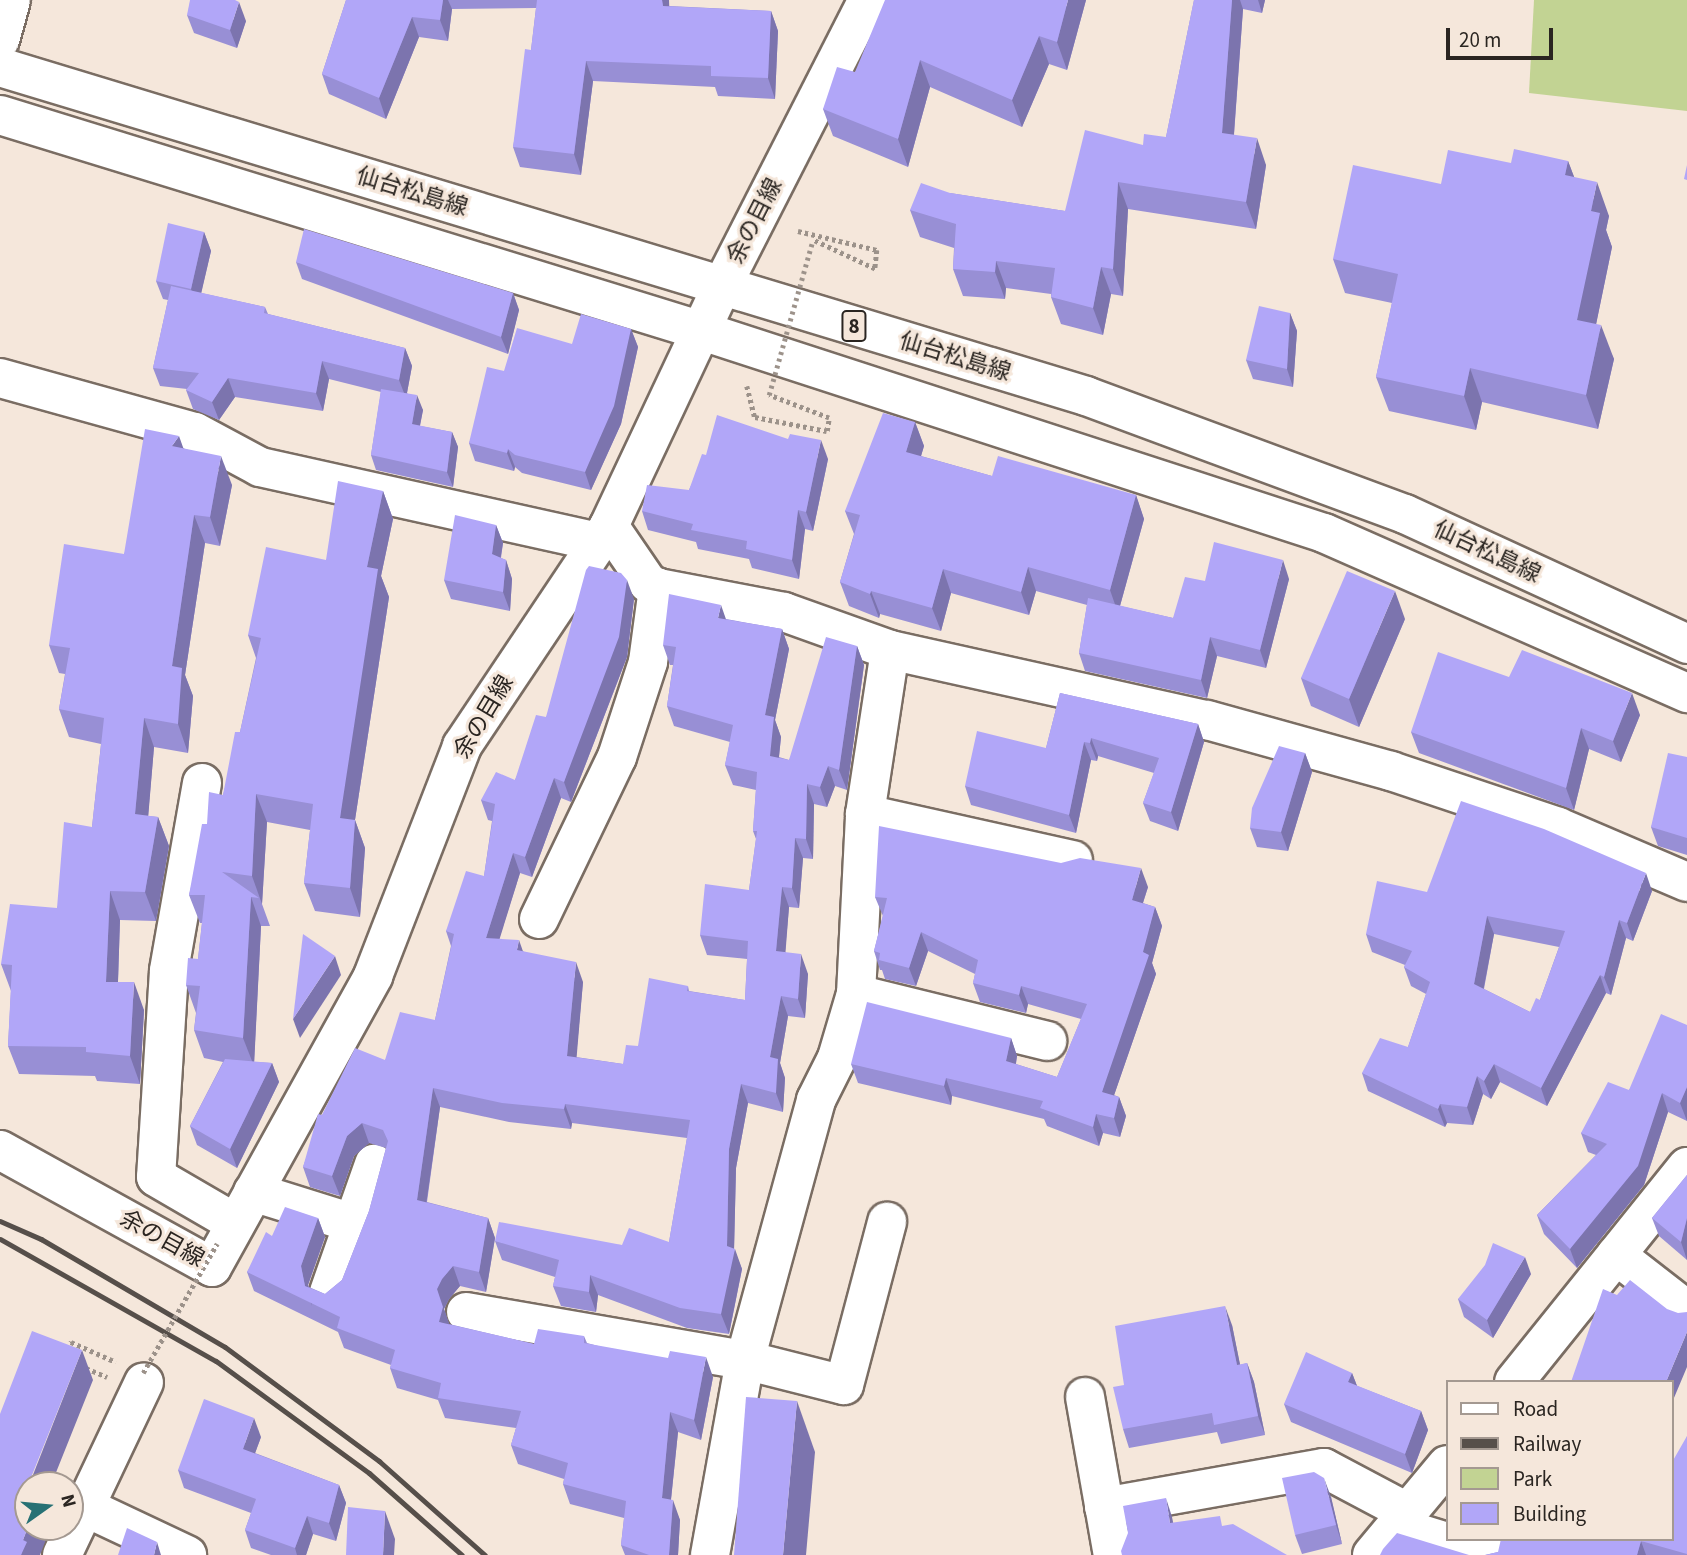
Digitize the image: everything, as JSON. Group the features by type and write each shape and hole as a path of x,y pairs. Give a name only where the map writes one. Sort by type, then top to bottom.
{"street":[{"path":"0,40 11,0"},
{"name":"余の目線","path":"0,1150 212,1267 235,1220 373,975 462,746 604,534 722,286 868,0"},
{"name":"仙台松島線","path":"0,67 1086,396 1392,509 1687,644"},
{"name":"仙台松島線","path":"0,115 702,331 1324,533 1687,692"},
{"path":"0,378 195,432 260,467 604,534 648,583 658,588 784,612 890,650 1207,720 1391,771 1558,827 1687,882"},
{"path":"539,919 617,757 648,662 658,588"},
{"path":"710,1555 745,1360 816,1100 836,1058 856,994 865,814 890,650"},
{"path":"202,783 169,971 156,1177 235,1220 356,1224"},
{"path":"865,814 1073,860"},
{"path":"856,994 1047,1043"},
{"path":"330,1292 356,1224 374,1164"},
{"path":"1516,1380 1687,1167"},
{"path":"466,1312 745,1360 844,1385 887,1222"},
{"path":"1616,1255 1687,1310"},
{"path":"62,1555 85,1507 133,1376"},
{"path":"1085,1397 1113,1555"},
{"path":"1372,1555 1404,1520 1446,1466"},
{"path":"1104,1507 1324,1468 1404,1520 1446,1537"},
{"path":"85,1507 187,1555"},
{"path":"1455,1541 1489,1555"}],"path":[{"path":"744,375 755,417 827,431 829,418 769,395 813,240 875,269 877,250 798,231"},
{"path":"77,1364 133,1376 143,1373 235,1220"},
{"path":"64,1358 71,1342 133,1376"}],"green space":[{"path":"1534,0 1687,0 1687,111 1529,93"}],"building":[{"path":"190,0 239,2 230,30 187,15"},
{"path":"346,0 443,0 440,20 412,17 379,98 322,74"},
{"path":"537,0 662,0 663,6 771,11 768,78 711,76 711,66 586,61 574,154 513,147 525,49 531,50"},
{"path":"885,0 1068,0 1057,42 1039,36 1012,100 920,60 898,139 823,109 837,67 855,72"},
{"path":"1194,0 1232,0 1222,133 1257,138 1246,202 1118,182 1113,269 1101,267 1093,308 1051,297 1055,268 996,261 995,272 953,269 956,224 910,210 921,183 950,193 1065,211 1085,130 1143,145 1144,134 1166,137"},
{"path":"1514,149 1568,161 1565,175 1597,182 1591,211 1600,213 1577,320 1601,325 1586,395 1470,368 1464,396 1376,377 1398,274 1333,259 1353,165 1441,184 1448,150 1511,163"},
{"path":"168,223 204,232 191,289 156,281"},
{"path":"304,229 513,293 501,337 296,262"},
{"path":"171,286 265,307 264,313 405,348 399,380 322,361 316,393 228,378 212,402 186,390 199,373 153,368"},
{"path":"1259,306 1290,313 1287,369 1246,360"},
{"path":"581,314 631,329 614,406 585,472 515,455 508,449 507,453 469,443 487,367 504,371 517,328 572,344"},
{"path":"381,389 417,395 412,424 452,432 447,472 371,455"},
{"path":"883,413 915,422 906,452 992,476 998,456 1136,495 1110,590 1028,567 1021,592 943,569 932,608 871,591 870,594 840,582 860,515 845,511"},
{"path":"717,415 788,439 790,434 821,440 806,512 798,510 792,560 746,549 747,541 691,530 693,524 642,511 647,485 689,490 702,454 706,455"},
{"path":"145,429 179,436 172,446 221,456 210,517 194,515 172,666 182,668 178,724 144,718 135,814 158,817 145,892 110,891 106,982 134,982 130,1056 86,1052 86,1047 8,1046 12,965 1,964 10,904 57,908 64,822 92,827 104,718 59,709 70,648 49,645 64,544 124,554"},
{"path":"338,481 383,491 367,567 378,569 340,818 355,820 350,888 304,883 313,804 256,794 252,876 222,872 259,898 251,897 243,1038 194,1030 200,986 186,985 188,958 198,959 205,895 189,895 202,824 207,824 209,792 223,795 235,732 240,732 261,638 248,635 266,547 326,560"},
{"path":"455,515 496,525 492,554 506,560 503,592 444,580"},
{"path":"1214,542 1283,560 1260,650 1210,637 1201,680 1079,653 1088,598 1173,618 1185,577 1205,581"},
{"path":"589,566 621,573 627,580 619,637 564,782 554,778 525,857 513,853 486,938 519,940 517,950 576,962 567,1056 623,1064 626,1045 638,1046 649,978 688,986 687,991 745,1000 748,941 700,935 705,884 749,890 757,831 753,831 757,772 725,765 733,725 667,706 676,647 663,645 669,594 721,605 718,618 782,629 765,715 774,717 770,756 789,760 826,637 857,646 839,770 828,766 820,787 807,784 806,839 795,838 792,888 782,887 776,951 801,954 798,999 781,996 770,1057 778,1059 776,1093 741,1084 729,1149 727,1246 735,1249 721,1314 680,1308 590,1275 589,1292 553,1286 559,1260 495,1241 499,1222 622,1245 629,1228 669,1242 690,1120 565,1104 564,1109 502,1103 433,1088 417,1200 488,1218 479,1272 453,1266 437,1289 443,1307 439,1322 534,1344 538,1329 584,1336 584,1343 668,1358 670,1351 706,1357 694,1420 670,1412 662,1498 673,1500 669,1555 649,1555 621,1545 626,1501 563,1484 568,1463 511,1445 521,1411 438,1398 441,1383 390,1368 395,1350 337,1328 340,1317 247,1272 266,1232 272,1236 285,1207 318,1218 301,1266 305,1286 325,1294 342,1280 369,1211 388,1141 383,1130 362,1123 347,1136 332,1176 303,1167 318,1114 322,1115 355,1048 385,1060 400,1012 435,1020 454,934 446,931 466,871 484,876 495,804 481,800 496,772 515,780 536,715 546,717"},
{"path":"1347,571 1395,591 1349,699 1301,678"},
{"path":"1522,650 1632,693 1613,741 1581,728 1566,788 1411,732 1438,652 1509,677"},
{"path":"1060,693 1198,724 1171,812 1143,803 1159,758 1091,738 1090,743 1084,742 1069,815 965,786 977,731 1046,748"},
{"path":"1279,746 1305,753 1281,832 1250,828 1252,808"},
{"path":"1668,753 1687,757 1687,838 1651,827"},
{"path":"1461,801 1544,829 1646,873 1627,923 1619,920 1604,977 1600,975 1541,1088 1494,1064 1484,1081 1477,1076 1467,1107 1440,1104 1438,1109 1362,1073 1380,1038 1408,1047 1430,982 1404,967 1412,951 1366,934 1377,881 1427,892","holes":["1487,916 1565,931 1540,1000 1536,998 1530,1012 1474,984"]},
{"path":"879,826 1061,863 1080,858 1141,868 1132,900 1155,907 1143,952 1149,955 1102,1092 1119,1097 1114,1118 1096,1114 1093,1127 1040,1108 1043,1101 946,1078 944,1086 851,1064 867,1002 1011,1038 1006,1061 1057,1077 1087,1004 1021,986 1019,995 973,983 978,960 921,932 909,968 879,960 880,953 874,951 887,898 875,897"},
{"path":"303,934 335,956 293,1019"},
{"path":"1661,1014 1687,1025 1687,1087 1680,1103 1662,1093 1638,1166 1570,1249 1537,1215 1607,1144 1581,1133 1608,1082 1629,1090"},
{"path":"225,1059 272,1063 230,1149 190,1126"},
{"path":"1687,1175 1687,1218 1681,1242 1652,1218"},
{"path":"1493,1243 1525,1257 1487,1320 1458,1299 1485,1265"},
{"path":"1630,1280 1667,1309 1678,1313 1687,1312 1687,1332 1667,1380 1572,1380 1603,1289 1617,1295"},
{"path":"1225,1306 1237,1365 1247,1363 1258,1416 1214,1425 1212,1413 1123,1429 1113,1387 1124,1385 1115,1326"},
{"path":"32,1331 82,1350 34,1471 14,1471 14,1541 27,1542 21,1555 0,1555 0,1414"},
{"path":"1306,1352 1352,1373 1348,1382 1421,1411 1405,1454 1284,1404"},
{"path":"746,1397 797,1401 783,1555 734,1555"},
{"path":"204,1399 254,1418 243,1449 339,1485 329,1523 307,1516 295,1548 245,1530 256,1499 178,1470"},
{"path":"1687,1436 1687,1554 1641,1541 1673,1541 1673,1460"},
{"path":"1314,1472 1324,1478 1336,1525 1295,1535 1282,1478"},
{"path":"1166,1498 1170,1523 1220,1516 1222,1526 1233,1524 1287,1555 1122,1555 1128,1533 1123,1506"},
{"path":"348,1507 385,1511 383,1555 346,1555"},
{"path":"127,1528 157,1542 154,1555 118,1555"},
{"path":"1397,1533 1469,1555 1380,1555"},
{"path":"1501,1541 1641,1541 1637,1555 1485,1555 1498,1552"}],"railway":[{"path":"0,1221 41,1239 225,1347 379,1461 485,1555"},
{"path":"0,1239 216,1361 369,1473 462,1555"}]}
